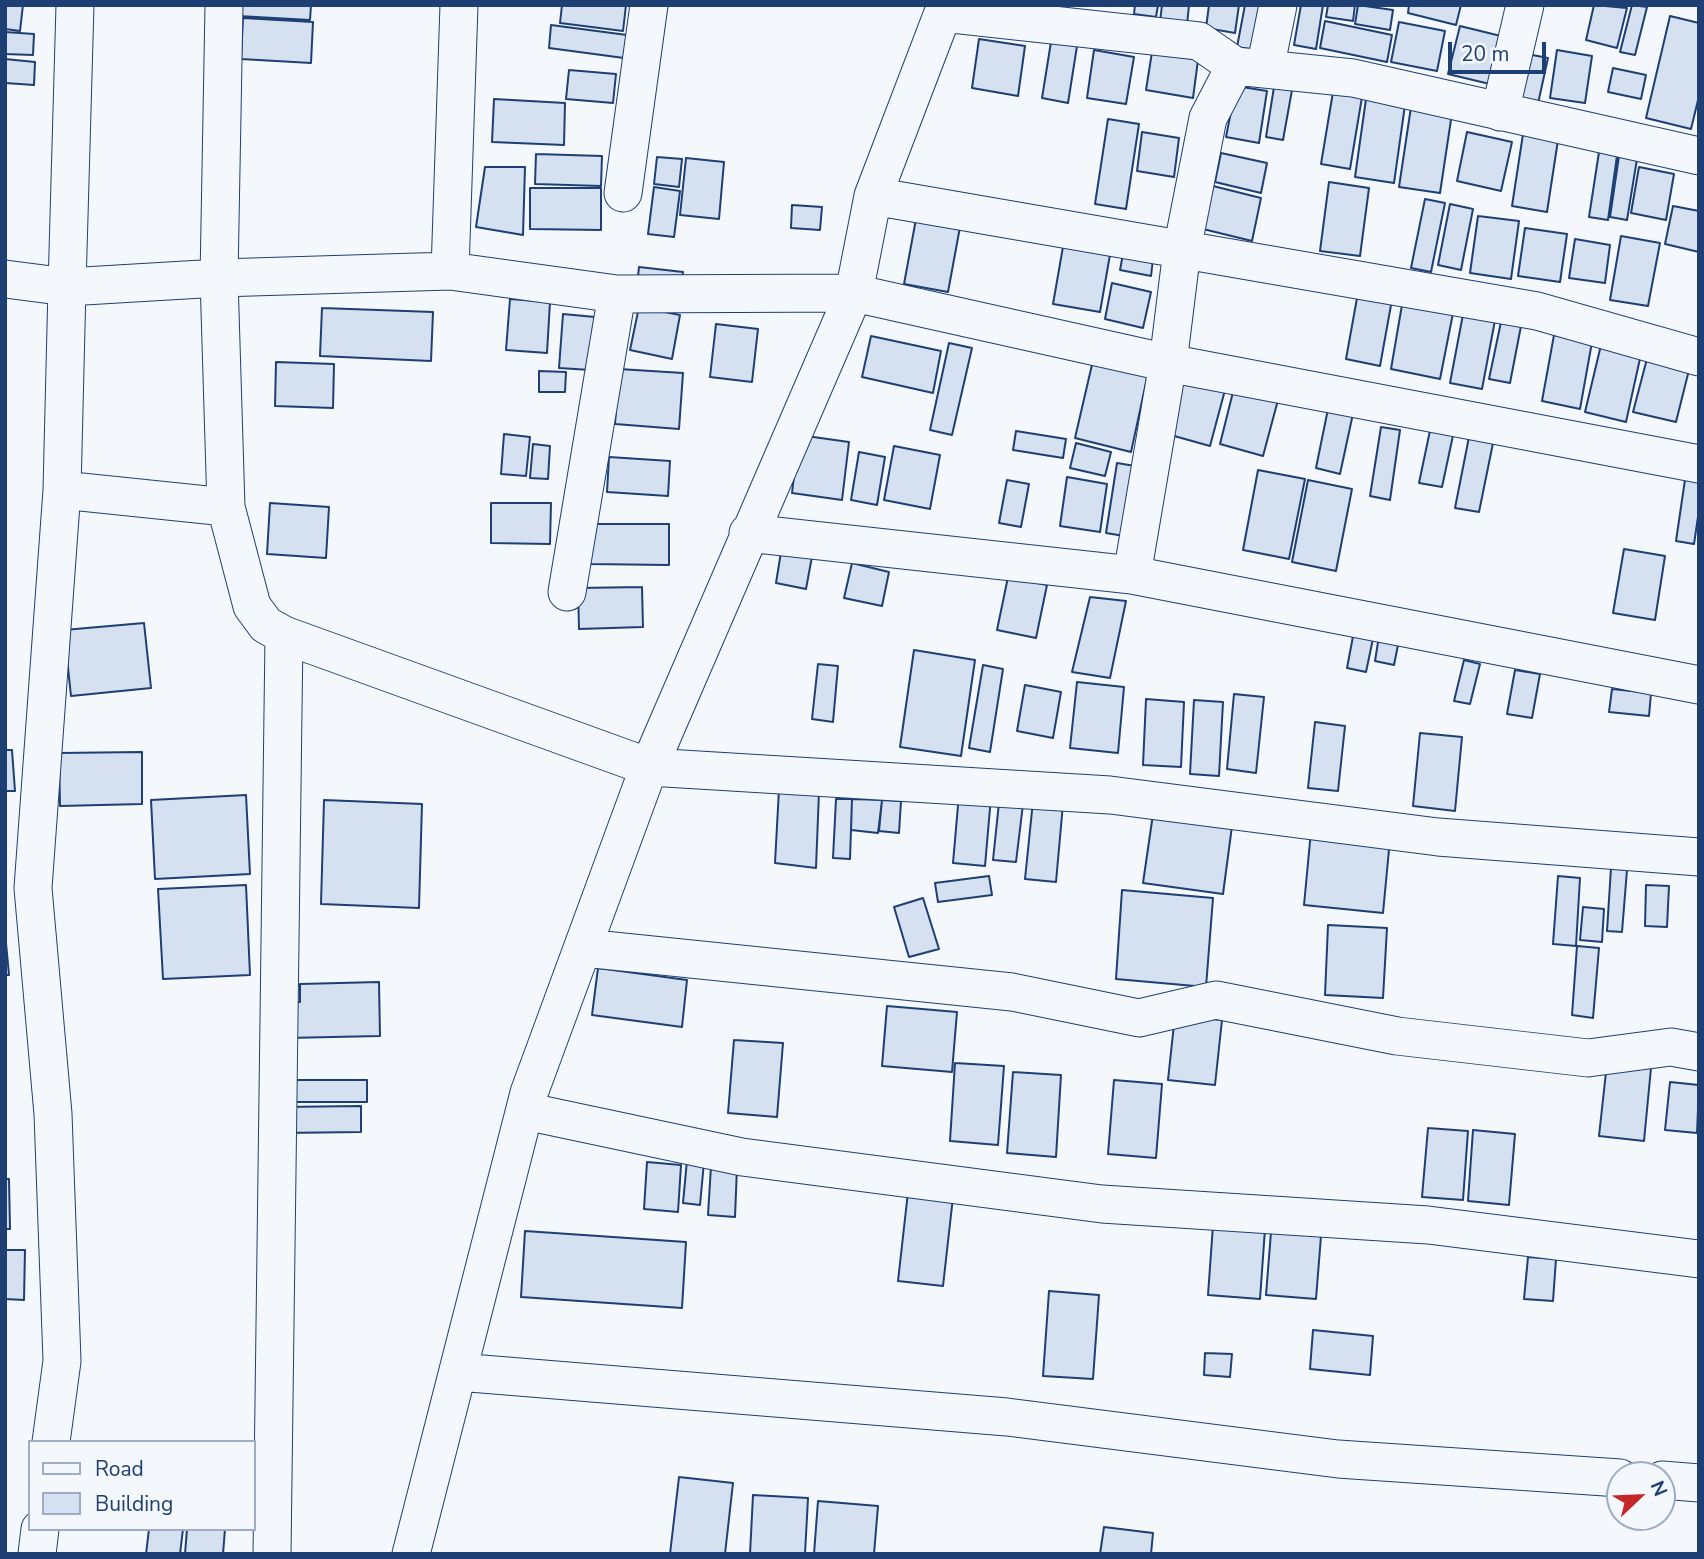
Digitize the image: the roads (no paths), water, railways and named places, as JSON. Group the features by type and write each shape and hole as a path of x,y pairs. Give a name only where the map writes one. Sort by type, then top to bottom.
{"street":[{"path":"51,1440 62,1361 53,1114 33,888 62,489 75,5"},
{"path":"224,5 219,278 226,507 252,606 266,625 284,635 649,767 1110,795 1438,837 1699,857"},
{"path":"450,271 459,5"},
{"path":"623,193 649,5"},
{"path":"1132,575 1168,363 1182,250 1208,118 1250,67 1278,5"},
{"path":"1500,111 1525,5"},
{"path":"411,1554 525,1111 649,767 854,293 873,196 945,9 1199,41 1250,67 1353,78 1699,156"},
{"path":"873,196 1537,311 1699,356"},
{"path":"5,279 67,287 219,278 450,271 617,294 854,293 1168,363 1699,464"},
{"path":"567,592 617,294"},
{"path":"62,489 226,507"},
{"path":"748,533 1132,575 1699,685"},
{"path":"272,1554 284,635"},
{"path":"584,948 1012,992 1139,1018 1216,1000 1397,1036 1588,1058 1671,1046 1699,1052"},
{"path":"525,1111 742,1157 1074,1200 1428,1225 1699,1259"},
{"path":"458,1371 1007,1417 1338,1459 1606,1477"},
{"path":"1676,1481 1699,1483"},
{"path":"37,1554 40,1531"}]}
